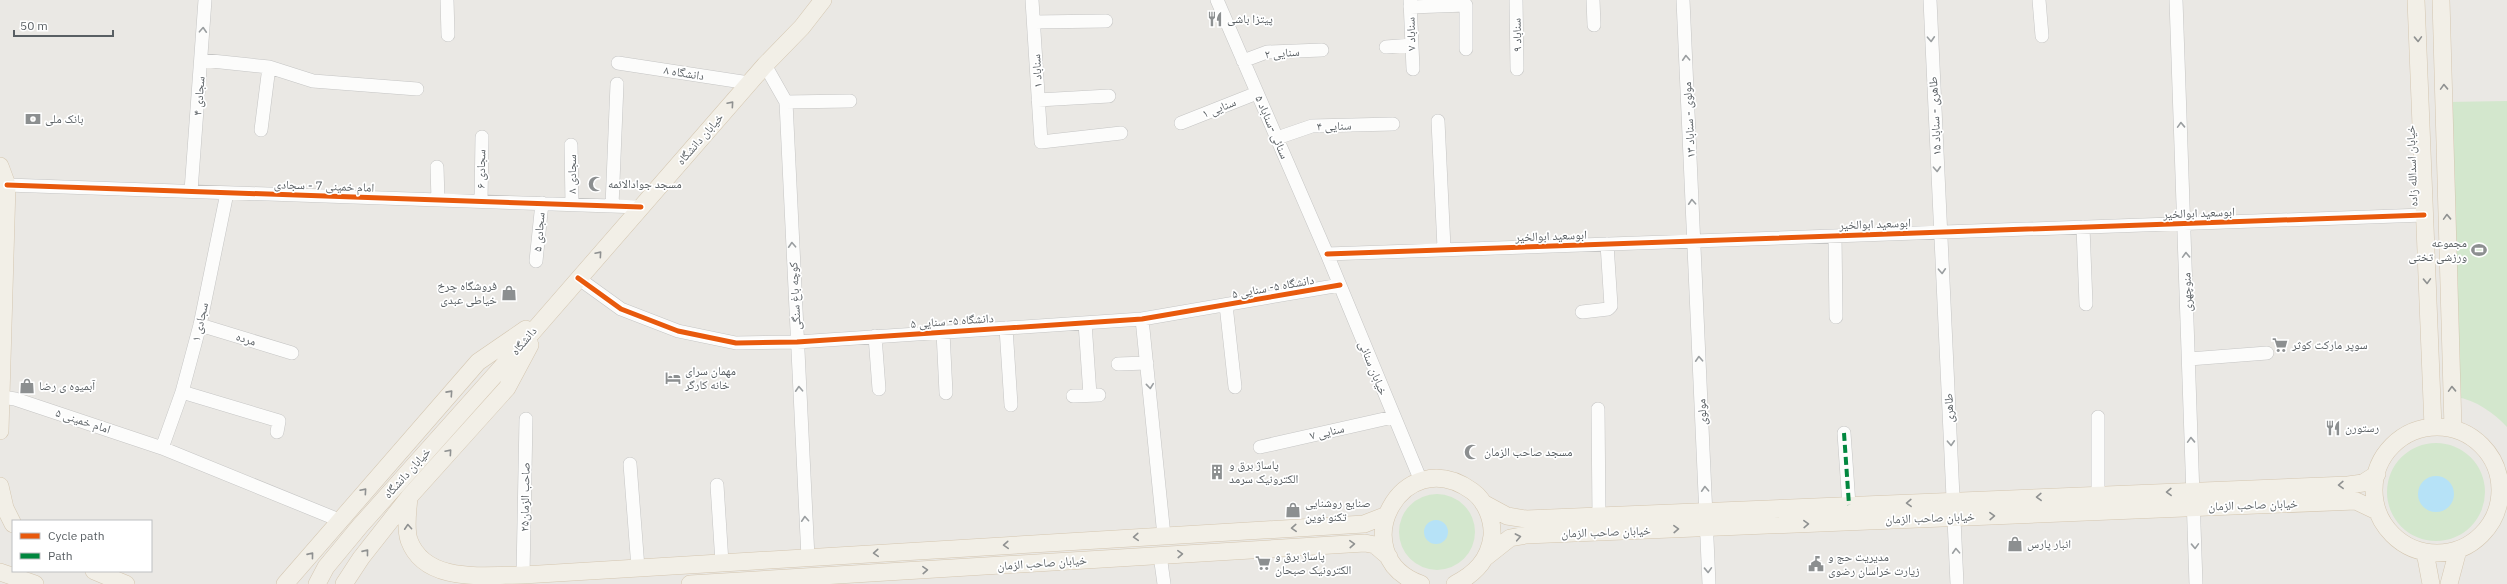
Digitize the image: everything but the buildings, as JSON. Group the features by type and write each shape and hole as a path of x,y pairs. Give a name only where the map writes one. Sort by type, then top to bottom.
{"main road":[{"name":"خیابان دانشگاه","path":"546,315 765,65 802,27 823,0"},
{"name":"خیابان اسدالله زاده","path":"2416,0 2433,427"},
{"path":"2441,0 2453,428"},
{"path":"0,166 7,185 0,431"},
{"path":"344,584 361,558 409,497 506,388 546,315"},
{"path":"285,584 339,520 478,362 546,315"},
{"name":"دانشگاه","path":"502,367 546,315"},
{"name":"خیابان دانشگاه","path":"317,584 326,567 360,526 502,367"},
{"path":"2433,427 2453,428 2479,443 2490,455 2504,486 2498,507 2485,532 2473,542 2458,550 2442,553 2425,552 2409,547 2396,538 2385,526 2378,511 2374,495 2377,474 2380,463 2390,449 2402,438 2417,431 2433,427"},
{"name":"خیابان صاحب الزمان","path":"1484,503 1507,516 1526,519 1599,516 1707,520 2193,499 2356,484 2370,481 2377,474"},
{"path":"1421,584 1401,573 1389,557 1383,535 1387,515 1397,496 1408,487 1421,481 1435,478 1463,484 1474,492 1484,503 1490,516 1492,530 1486,557 1478,569 1467,578 1455,584"},
{"path":"0,486 5,508 12,522"},
{"name":"خیابان صاحب الزمان","path":"1486,557 1510,538 1526,535 1707,520 1849,505 1954,509 2098,495 2193,499 2356,501 2378,511"},
{"path":"409,497 408,534 417,556 427,565 439,571 454,575 523,575 1364,524 1387,515"},
{"name":"خیابان صاحب الزمان","path":"690,584 810,580 1160,555 1365,543 1382,550 1389,557"},
{"path":"2449,584 2458,550"},
{"path":"2425,552 2431,584"},
{"path":"0,572 35,584"},
{"path":"96,572 126,584"}],"street":[{"name":"سجادی ۴","path":"191,191 202,60 205,0"},
{"path":"447,0 448,35"},
{"name":"سناباد ۱","path":"1032,0 1041,142 1120,133"},
{"name":"سنائی -سناباد ۵","path":"1217,0 1327,254"},
{"name":"سناباد ۹","path":"1516,0 1518,69"},
{"path":"1594,0 1594,25"},
{"name":"مولوی - سناباد ۱۳","path":"1683,0 1694,240"},
{"name":"طاهری - سناباد ۱۵","path":"1930,0 1940,232"},
{"path":"2039,0 2042,36"},
{"name":"منوچهری","path":"2176,0 2185,223 2196,584"},
{"path":"1410,3 1466,5 1466,49"},
{"name":"سناباد ۷","path":"1410,3 1413,68"},
{"path":"1034,22 1106,21"},
{"path":"1386,47 1412,45"},
{"name":"سنایی ۲","path":"1243,61 1267,52 1322,50"},
{"path":"202,60 269,67 313,81 416,89"},
{"name":"دانشگاه ۸","path":"618,63 749,83"},
{"name":"کوچه باغ سنگی","path":"765,65 786,102 808,558"},
{"path":"261,130 269,67"},
{"path":"612,206 617,84"},
{"name":"سنایی ۱","path":"1181,123 1257,93"},
{"path":"1038,100 1109,96"},
{"path":"786,102 850,101"},
{"path":"1438,121 1444,248"},
{"name":"سنایی ۴","path":"1277,138 1312,126 1393,124"},
{"name":"سجادی ۶","path":"481,201 482,137"},
{"name":"سجادی ۸","path":"571,145 572,204"},
{"path":"437,167 438,200"},
{"name":"امام خمینی 7 - سجادی","path":"7,185 640,207"},
{"name":"سجادی ۱","path":"162,448 182,392 200,325 227,193"},
{"name":"سجادی ۵","path":"536,261 542,203"},
{"name":"ابوسعید ابوالخیر","path":"1327,254 1444,248 1606,244 2424,215"},
{"path":"2083,227 2086,304"},
{"name":"طاهری","path":"1940,232 1958,584"},
{"path":"1834,236 1836,317"},
{"name":"مولوی","path":"1694,240 1709,584"},
{"path":"1582,312 1608,309 1611,306 1606,244"},
{"name":"خیابان سنائی","path":"1327,254 1393,418 1421,481"},
{"name":"دانشگاه ۵- سنایی ۵","path":"578,278 621,309 678,330 736,343 797,342 1142,319 1340,286"},
{"path":"1226,305 1235,387"},
{"path":"1142,319 1164,536"},
{"path":"1073,396 1094,395 1085,323"},
{"name":"مرده","path":"200,325 292,353"},
{"path":"1006,328 1011,405"},
{"path":"943,332 946,393"},
{"path":"875,336 879,389"},
{"path":"2189,359 2267,353"},
{"path":"1118,364 1147,364"},
{"path":"182,392 279,421 277,432"},
{"name":"امام خمینی ۵","path":"2,397 15,399 162,448 339,520"},
{"path":"1598,409 1599,516"},
{"path":"2098,417 2098,495"},
{"name":"سنایی ۷","path":"1260,447 1393,418"},
{"name":"صاحب الزمان۲۵","path":"523,575 526,419"},
{"path":"1844,433 1849,505"},
{"path":"630,464 638,568"},
{"path":"717,485 722,563"},
{"path":"1160,555 1164,584"}],"green space":[{"name":"مجموعه ورزشی تختی","path":"2507,101 2507,427 2484,408 2471,401 2456,397 2447,102"},
{"path":"2436,443 2455,447 2471,457 2481,473 2485,492 2481,511 2471,527 2455,537 2436,541 2417,537 2401,527 2391,511 2387,492 2391,473 2401,457 2417,447"},
{"path":"1437,494 1452,497 1464,505 1472,517 1475,532 1472,547 1464,559 1452,567 1437,570 1422,567 1410,559 1402,547 1399,532 1402,517 1410,505 1422,497"}],"water":[{"path":"2440,476 2449,481 2453,487 2453,501 2449,507 2440,512 2432,512 2423,507 2419,501 2418,490 2423,481 2429,477"},
{"path":"1436,520 1444,524 1448,532 1444,540 1436,544 1428,540 1424,532 1428,524"}],"marked path":[{"path":"1844,433 1849,505"}],"cycle path":[{"path":"7,185 641,207"},
{"path":"1327,254 2424,215"},
{"path":"578,278 621,309 678,331 736,343 797,342 1142,319 1340,285"}],"place":[{"name":"پیتزا باشی","path":"1215,19"},
{"name":"بانک ملی","path":"33,119"},
{"name":"مسجد جوادالائمه","path":"596,184"},
{"name":"مجموعه ورزشی تختی","path":"2479,250"},
{"name":"فروشگاه چرخ خیاطی عبدی","path":"509,293"},
{"name":"سوپر مارکت کوثر","path":"2280,345"},
{"name":"مهمان سرای خانه کارگر","path":"673,378"},
{"name":"آبمیوه ی رضا","path":"27,386"},
{"name":"رستورن","path":"2333,428"},
{"name":"مسجد صاحب الزمان","path":"1472,452"},
{"name":"پاساژ برق و الکترونیک سرمد","path":"1217,472"},
{"name":"صنایع روشنایی تکنو نوین","path":"1293,510"},
{"name":"انبار پارس","path":"2015,544"},
{"name":"پاساژ برق و الکترونیک صبحان","path":"1263,563"},
{"name":"مدیریت حج و زیارت خراسان رضوی","path":"1816,564"}]}
